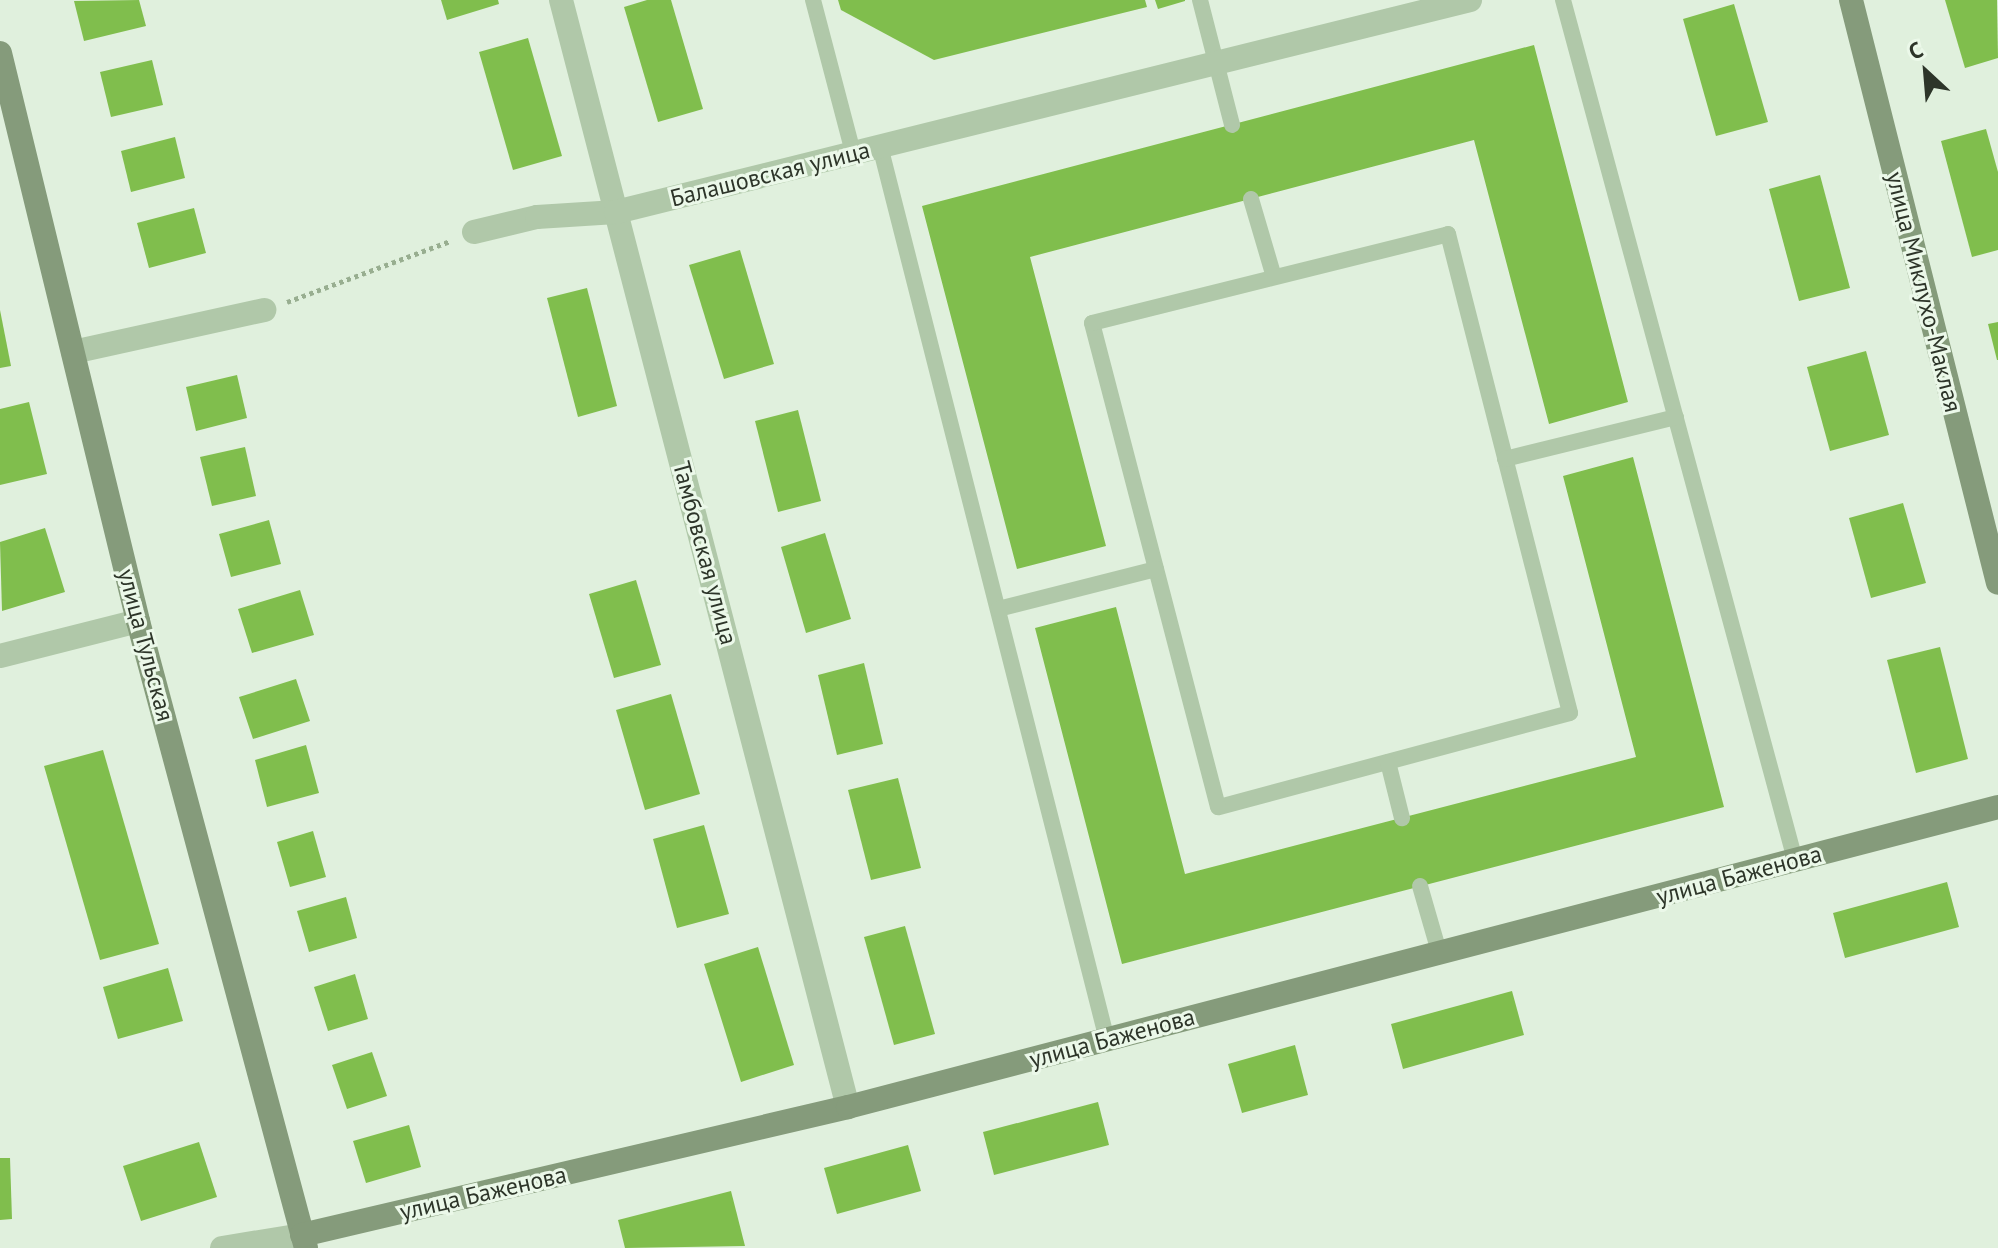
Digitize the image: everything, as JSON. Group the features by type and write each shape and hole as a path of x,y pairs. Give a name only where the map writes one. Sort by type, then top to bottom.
{"street":[{"name":"Тамбовская улица","path":"561,0 848,1107"},
{"name":"Балашовская улица","path":"474,232 537,217 616,212 1470,0"},
{"name":"улица Миклухо-Маклая","path":"1851,0 1998,583"},
{"name":"улица Тульская","path":"0,53 7,110 73,352 138,621 304,1241"},
{"path":"73,352 264,310"},
{"path":"0,656 138,621"},
{"name":"улица Баженова","path":"222,1248 304,1241 848,1107 1998,807"}],"lane":[{"path":"813,0 853,153"},
{"path":"1200,0 1232,125"},
{"path":"1563,0 1795,860"},
{"path":"880,146 1107,1040"},
{"path":"1251,199 1274,277"},
{"path":"1448,234 1505,459 1570,713 1218,807 1092,323 1448,234"},
{"path":"1505,459 1676,417"},
{"path":"998,609 1156,569"},
{"path":"1388,762 1402,818"},
{"path":"1420,886 1439,952"}],"path":[{"path":"264,310 474,232"}],"building":[{"path":"139,0 146,26 84,41 74,1"},
{"path":"441,0 498,0 499,4 447,20"},
{"path":"647,0 671,0 703,109 658,122 624,7"},
{"path":"838,0 1145,0 1147,7 934,60 841,10"},
{"path":"1155,0 1185,0 1185,1 1158,9"},
{"path":"1945,0 1997,0 1998,58 1965,68"},
{"path":"1734,4 1768,122 1716,136 1683,19"},
{"path":"528,38 562,156 513,170 479,52"},
{"path":"1534,45 1628,402 1549,424 1474,140 1030,257 1106,546 1017,569 922,206"},
{"path":"152,60 163,105 111,117 100,72"},
{"path":"1986,129 1998,172 1998,250 1972,257 1941,141"},
{"path":"175,137 185,178 131,192 121,151"},
{"path":"1820,175 1850,288 1799,301 1769,189"},
{"path":"194,208 206,253 149,268 137,223"},
{"path":"740,250 774,364 724,379 689,265"},
{"path":"587,288 617,406 578,417 547,298"},
{"path":"0,310 11,366 0,368"},
{"path":"1998,322 1998,360 1997,360 1988,324"},
{"path":"1866,351 1889,435 1830,451 1807,367"},
{"path":"237,375 247,418 196,431 186,387"},
{"path":"29,402 47,474 0,485 0,409"},
{"path":"798,410 821,501 778,512 755,421"},
{"path":"245,447 256,496 212,506 200,457"},
{"path":"1633,457 1724,807 1122,964 1035,628 1116,607 1185,874 1636,757 1563,476"},
{"path":"1903,503 1926,583 1871,598 1849,518"},
{"path":"269,520 281,564 231,577 219,534"},
{"path":"45,528 65,592 2,611 0,542"},
{"path":"825,533 851,619 806,633 781,547"},
{"path":"636,580 661,665 614,678 589,594"},
{"path":"300,590 314,635 252,653 238,609"},
{"path":"1940,647 1968,759 1916,773 1887,660"},
{"path":"864,663 883,744 837,755 818,675"},
{"path":"296,679 310,721 253,739 239,697"},
{"path":"671,694 700,794 645,810 616,710"},
{"path":"306,745 319,793 267,807 255,760"},
{"path":"103,750 159,944 100,960 44,766"},
{"path":"898,778 921,868 871,880 848,790"},
{"path":"704,825 729,914 677,928 653,839"},
{"path":"313,831 326,877 290,887 277,842"},
{"path":"1947,882 1959,927 1845,958 1833,913"},
{"path":"346,897 357,938 309,952 297,911"},
{"path":"905,926 935,1034 894,1045 864,937"},
{"path":"758,947 794,1065 741,1082 704,964"},
{"path":"168,968 183,1021 118,1039 103,987"},
{"path":"355,974 368,1019 328,1031 314,987"},
{"path":"1512,991 1524,1035 1403,1069 1391,1024"},
{"path":"1295,1045 1308,1095 1242,1113 1228,1064"},
{"path":"372,1052 387,1096 347,1109 332,1065"},
{"path":"1098,1102 1109,1145 994,1175 983,1132"},
{"path":"409,1125 421,1167 366,1183 353,1141"},
{"path":"199,1142 217,1197 141,1221 123,1166"},
{"path":"908,1145 921,1191 837,1214 824,1168"},
{"path":"0,1158 10,1158 12,1219 0,1220"},
{"path":"731,1191 745,1246 625,1248 618,1220"}]}
